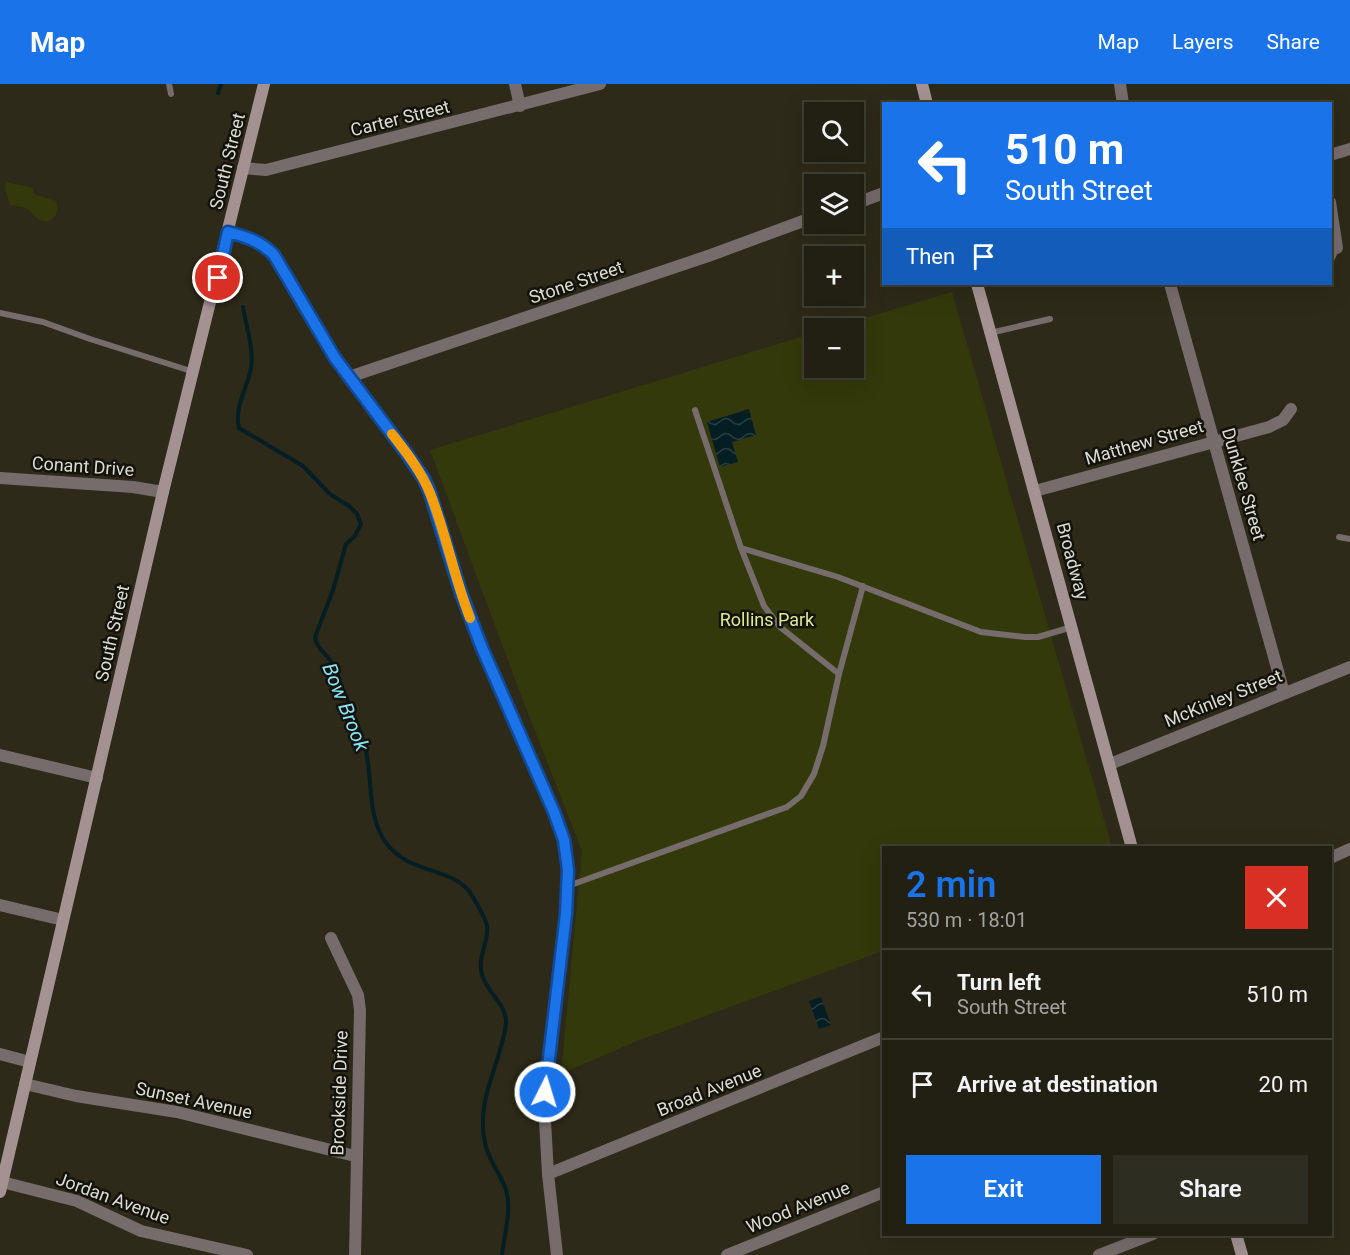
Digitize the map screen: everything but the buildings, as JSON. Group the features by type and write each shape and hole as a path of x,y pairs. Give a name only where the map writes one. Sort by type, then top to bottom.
{"main road":[{"name":"South Street","path":"1,1187 163,492 264,84"},
{"path":"922,84 926,102"},
{"name":"Broadway","path":"977,285 1131,846"},
{"path":"1237,1236 1242,1255"}],"street":[{"path":"515,84 520,106"},
{"name":"Carter Street","path":"243,168 266,170 600,84"},
{"path":"1120,84 1123,102"},
{"path":"1332,154 1350,149"},
{"path":"864,201 882,195"},
{"path":"1332,215 1337,248"},
{"name":"Stone Street","path":"349,377 711,255 804,221"},
{"path":"228,232 261,243 274,255 335,358 407,454 430,493 461,593 482,648 554,812 564,840 568,870 566,914 545,1092 548,1174 557,1255"},
{"name":"Dunklee Street","path":"1170,285 1284,693"},
{"name":"Matthew Street","path":"1035,491 1269,427 1283,420 1291,409"},
{"name":"Conant Drive","path":"0,478 133,487 163,492"},
{"name":"McKinley Street","path":"1110,764 1350,667"},
{"path":"0,756 98,778"},
{"path":"1332,857 1350,849"},
{"path":"0,905 63,920"},
{"name":"Brookside Drive","path":"332,938 358,994 360,1010 355,1156 355,1255"},
{"name":"Broad Avenue","path":"548,1174 882,1038"},
{"path":"0,1054 30,1062"},
{"name":"Sunset Avenue","path":"25,1084 75,1096 177,1112 355,1156"},
{"name":"Jordan Avenue","path":"1,1187 77,1201 141,1231 247,1255"},
{"name":"Wood Avenue","path":"726,1255 882,1193"},
{"path":"1099,1255 1148,1236"}],"lane":[{"path":"169,84 171,94"},
{"path":"1332,258 1337,248"},
{"path":"0,313 43,322 194,372"},
{"path":"990,333 1050,319"},
{"path":"695,410 741,548 764,606 780,627 839,674"},
{"path":"1339,537 1350,539"},
{"path":"741,548 863,586 981,632 1026,638 1038,637 1072,626"},
{"path":"567,886 787,807 801,796 814,774 824,746 839,674 863,586"}],"green space":[{"path":"6,182 33,188 34,194 56,201 57,213 49,221 45,221 38,219 27,209 10,205 5,188"},
{"name":"Rollins Park","path":"952,292 1112,846 882,846 882,951 637,1041 561,1074 582,851 517,685 430,450 804,336 804,378 864,378 864,318"}],"water":[{"path":"749,409 756,435 732,442 738,462 720,467 707,422"},
{"path":"821,997 831,1025 819,1029 809,1001"}],"waterway":[{"name":"Bow Brook","path":"218,93 221,84"},
{"name":"Bow Brook","path":"243,307 252,361 238,413 239,428 303,466 330,494 349,506 357,514 361,524 355,536 346,544 333,590 315,637 317,644 334,666 362,737 367,755 373,808 380,833 387,844 408,861 456,880 465,887 473,897 486,923 487,932 481,962 482,975 500,1004 506,1023 501,1049 486,1098 483,1124 487,1151 507,1195 508,1212 502,1255"}],"slow traffic":[{"path":"392,434 424,479 430,493 470,618"}],"route":[{"path":"218,278 228,232 261,243 274,255 335,358 407,454 424,479 430,493 461,593 482,648 554,812 564,840 568,870 566,914 545,1092"}]}
